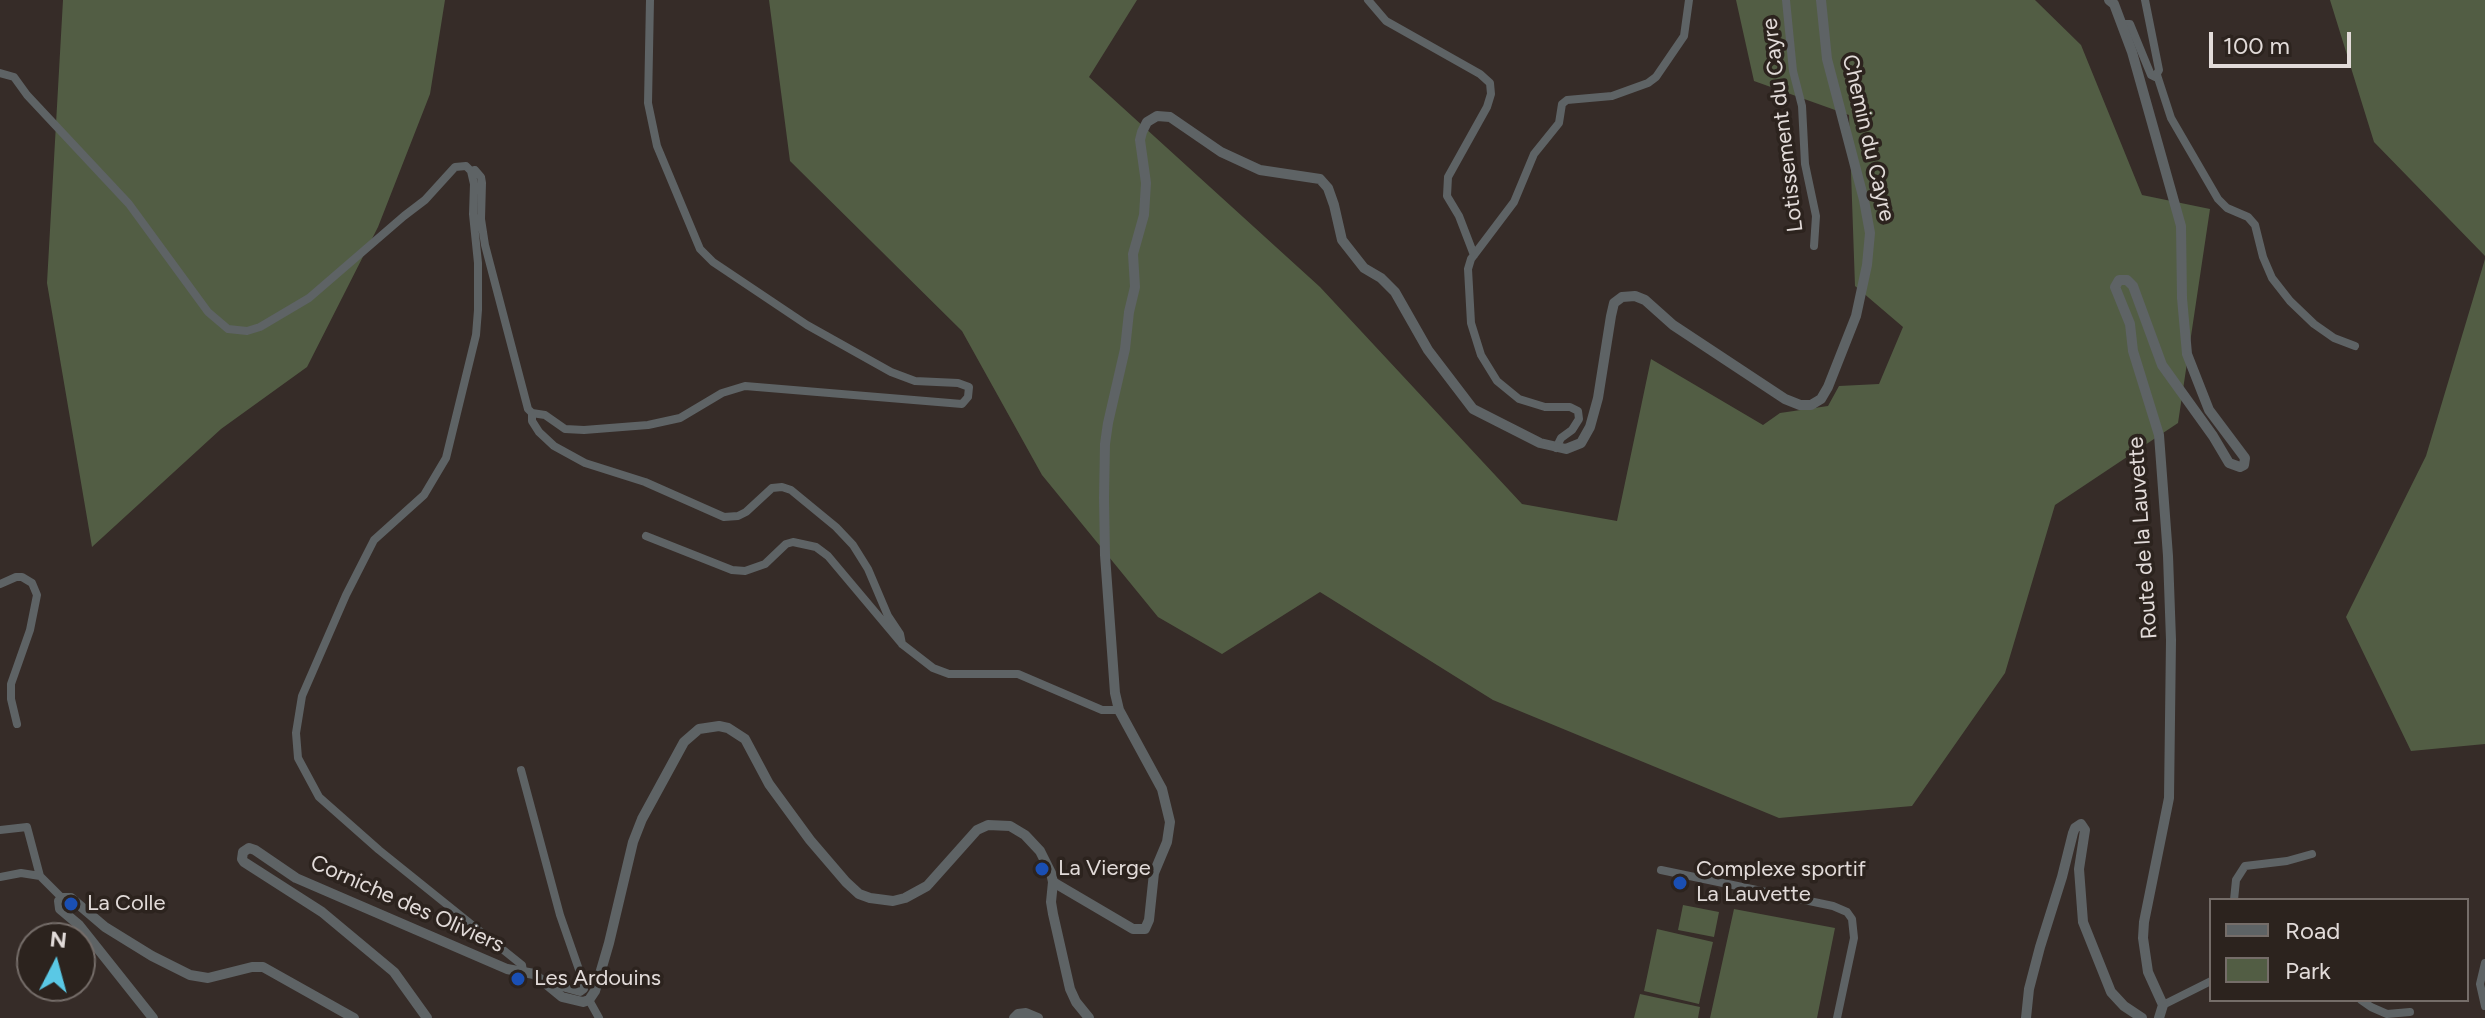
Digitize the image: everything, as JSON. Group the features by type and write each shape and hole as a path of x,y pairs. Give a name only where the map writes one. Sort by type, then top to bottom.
{"street":[{"path":"471,171 475,170 481,177 481,219 485,245 528,409 532,413 545,415 565,429 648,425 680,418 722,393 745,386 962,404 968,397 969,387 958,383 915,381 879,365 807,325 713,262 700,249 657,146 648,103 650,0"},
{"path":"1368,0 1386,21 1459,61 1490,83 1487,107 1448,177 1447,196 1459,216 1474,255"},
{"path":"1053,882 1133,929 1145,929 1149,920 1154,873 1167,842 1170,822 1162,789 1119,710 1115,693 1105,555 1105,444 1135,287 1133,254 1146,197 1140,140 1145,125 1157,116 1170,117 1221,152 1260,170 1320,179 1328,188 1342,240 1364,268 1381,278 1395,292 1428,350 1473,409 1556,448 1579,419 1578,411 1570,407 1545,407 1519,399 1497,381 1481,355 1471,323 1468,269 1474,255 1514,202 1534,154 1559,123 1562,104 1567,100 1612,96 1656,77 1684,36 1689,0"},
{"name":"Lotissement du Cayre","path":"1786,0 1793,71 1802,106 1805,164 1816,216 1814,246"},
{"name":"Chemin du Cayre","path":"1556,448 1566,449 1581,443 1590,427 1614,303 1622,297 1635,296 1645,300 1673,325 1785,399 1800,405 1811,405 1821,399 1856,316 1870,233 1827,59 1821,0"},
{"path":"2109,0 2123,24 2130,24 2151,75 2157,75"},
{"path":"2145,0 2159,70 2157,75 2171,118 2218,199 2227,208 2248,217 2255,225 2272,278 2290,301 2334,338 2355,346"},
{"name":"Route de la Lauvette","path":"2123,24 2181,226 2187,354 2209,410 2245,458 2244,465 2240,467 2229,463 2162,365 2133,286 2127,280 2119,280 2115,287 2130,324 2133,351 2159,435 2162,466 2171,640 2170,785 2167,817 2143,938 2148,972 2163,1005"},
{"path":"0,73 14,77 27,95 40,105 129,204 208,312 228,329 247,331 260,327 309,298 425,200 455,167 466,166 471,171 478,263 476,335 446,458 424,495 374,540 302,696 296,733 298,758 319,797 379,850 522,965 523,971"},
{"path":"532,413 532,421 539,432 568,455 645,482 715,515 738,516 772,488 791,490 853,545 868,569 902,644"},
{"path":"646,536 732,570 745,571 765,564 786,544 793,542 816,547 828,556 902,644 933,668 949,674 1018,674 1102,710 1119,710"},
{"path":"0,584 22,577 32,583 37,595 30,630 11,684 17,724"},
{"path":"599,1018 589,1000 595,991 609,943 637,831 684,742 699,729 719,726 745,739 769,784 810,840 859,894 893,901 905,898 927,886 977,830 988,825 1010,826 1033,843 1046,862 1053,882 1053,914 1070,989 1089,1018"},
{"path":"521,770 560,915 584,984 580,992 562,987 556,990"},
{"path":"2026,1018 2029,989 2040,947 2073,833 2081,824 2085,830 2079,869 2083,922 2111,992 2142,1018"},
{"path":"0,830 27,827 40,876 62,898 71,898 105,927 152,956 190,975 208,978 263,967 354,1018"},
{"name":"Corniche des Oliviers","path":"427,1018 394,972 322,912 244,862 243,852 249,848 255,850 296,878 507,969 534,974 562,997 575,1002 589,1000"},
{"path":"2234,898 2236,880 2245,866 2287,861 2312,854"},
{"path":"1661,870 1833,906 1847,912 1852,919 1854,938 1837,1018"},
{"path":"0,877 21,873 40,876"},
{"path":"62,898 59,901 60,909 79,925 153,1018"},
{"path":"2485,963 2480,984 2485,1006"},
{"path":"2160,1018 2163,1005 2209,982"},
{"path":"2365,1002 2387,1014 2410,1012"},
{"path":"1014,1018 1026,1013 1038,1018"}],"green space":[{"path":"63,0 445,0 430,94 378,227 307,367 221,429 92,547 47,283"},
{"path":"769,0 1137,0 1089,77 1320,287 1522,504 1617,521 1651,359 1763,425 1780,413 1828,406 1839,386 1879,384 1903,327 1855,286 1849,115 1754,81 1736,0 2035,0 2081,45 2142,195 2210,209 2178,423 2055,505 2005,673 1912,806 1779,818 1493,700 1320,592 1222,654 1158,617 1042,475 962,331 790,161"},
{"path":"2330,0 2485,0 2485,256 2374,142"},
{"path":"2485,259 2485,744 2411,751 2346,617 2426,456"},
{"path":"1683,905 1719,912 1714,937 1678,930"},
{"path":"1734,909 1835,928 1817,1018 1710,1018"},
{"path":"1657,929 1713,942 1699,1004 1644,991"},
{"path":"1640,994 1700,1007 1698,1018 1634,1018"}],"place":[{"name":"La Vierge","path":"1042,869"},
{"name":"Complexe sportif La Lauvette","path":"1680,883"},
{"name":"La Colle","path":"71,904"},
{"name":"Les Ardouins","path":"518,979"}]}
